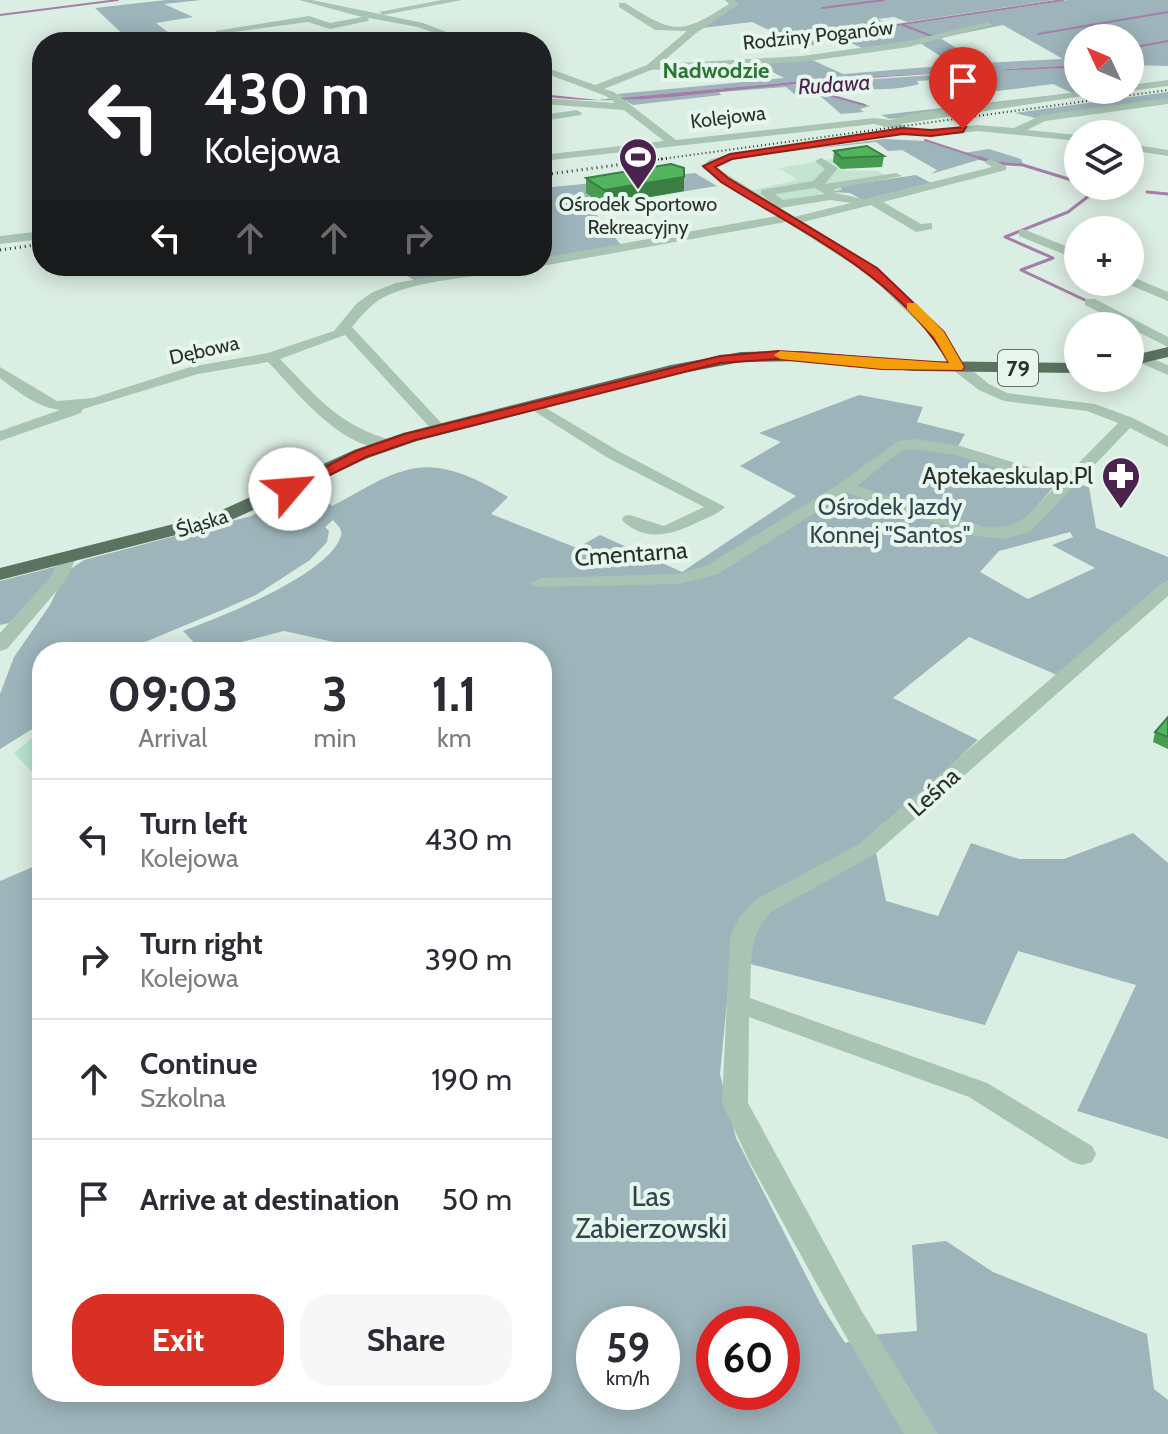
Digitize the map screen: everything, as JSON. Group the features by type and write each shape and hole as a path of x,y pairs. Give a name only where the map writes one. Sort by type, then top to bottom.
{"main road":[{"path":"1144,358 1168,352"},
{"name":"Śląska","path":"0,574 220,518 388,444 686,367 752,356 958,367"},
{"name":"79","path":"958,367 1064,368"}],"street":[{"path":"303,0 442,32"},
{"path":"220,31 309,19 330,26 458,0"},
{"name":"Rodziny Poganów","path":"650,67 661,55 732,2"},
{"path":"622,5 658,28 697,29"},
{"name":"Rodziny Poganów","path":"597,88 650,67 802,59 909,44 988,25"},
{"path":"554,73 610,94 621,106 673,143"},
{"path":"1144,86 1168,83"},
{"name":"Kolejowa","path":"552,156 831,125 893,123 910,117 1064,97"},
{"path":"1018,130 1042,118 1168,101"},
{"path":"552,102 621,106"},
{"path":"552,116 621,106"},
{"path":"893,123 903,131 931,133 972,128 1064,136"},
{"name":"Kolejowa","path":"903,131 730,157 708,166 711,171 782,198 790,219 844,251 897,291 939,335 958,367"},
{"path":"1144,149 1168,153"},
{"path":"821,161 832,168 824,189"},
{"path":"552,260 870,203 1002,168 990,162"},
{"path":"782,198 896,176"},
{"path":"782,198 845,196 870,203 920,229 928,226"},
{"path":"1023,233 1064,250"},
{"path":"0,240 32,236"},
{"path":"271,357 346,328 362,306 389,290 458,276"},
{"path":"1144,286 1168,297"},
{"path":"1090,302 1168,343"},
{"path":"346,328 439,429"},
{"name":"Dębowa","path":"0,436 195,370 271,357 335,425 363,439 388,444"},
{"path":"1144,363 1168,371"},
{"path":"958,367 984,387 1004,397 1090,407 1128,421 1168,442"},
{"name":"Dębowa","path":"0,371 27,392 53,405 67,407 96,402"},
{"path":"534,405 614,455 717,507 666,531 652,530 630,520"},
{"path":"53,418 67,407"},
{"path":"845,487 982,532 1004,534 1024,528 1128,421"},
{"name":"Cmentarna","path":"540,583 678,579 712,570 845,487 898,446 908,443 953,449 1067,484"},
{"path":"0,645 60,576 67,558"},
{"name":"Leśna","path":"922,1434 837,1293 759,1153 735,1103 742,937 748,922 763,906 867,849 1168,587"},
{"path":"737,1003 978,1090 1082,1154"}],"green space":[{"path":"166,0 201,0 164,4 193,17 156,23 168,32 120,32 95,8"},
{"path":"731,0 1055,0 907,22 894,17 878,19 889,25 867,28 870,30 1068,0 1168,0 1168,66 1144,65 1144,24 1064,24 1064,66 813,80 622,98 617,94 784,78 756,63 808,58 843,74 954,65 920,43 864,49 832,34 808,37 822,44 803,46 752,22 702,28 737,4","holes":["1003,25 1063,59 981,63 940,38"]},
{"path":"1064,68 1064,89 1053,84 997,91 973,77 917,81 919,84 893,89 815,89 870,106 860,109 864,112 841,114 819,95 798,97 786,87 719,92 721,95 633,105 624,100 772,86"},
{"path":"1168,92 1168,99 1144,102 1144,95"},
{"path":"1064,94 890,119 881,115"},
{"path":"1081,104 1133,104 1035,118 1015,113"},
{"path":"884,139 926,141 964,153 989,149 1021,159 1023,164 978,160 931,174 937,170 902,150 888,151 876,142 802,150"},
{"path":"695,173 717,186 590,207 622,246 552,257 552,187"},
{"path":"916,175 933,184 865,201 850,193 831,192 842,186"},
{"path":"407,276 439,276 414,280"},
{"path":"859,395 923,407 917,422 965,434 957,448 1056,484 1014,533 1073,483 1089,487 1096,528 1168,557 1168,581 1057,675 969,637 893,698 978,740 884,828 876,853 886,901 938,916 971,843 1019,859 1064,859 1133,833 1168,863 1168,1139 1077,1111 1136,985 1018,951 985,1025 731,959 720,1074 736,1138 820,1303 845,1343 869,1335 917,1331 912,1245 946,1241 993,1272 1147,1334 1154,1389 1168,1400 1168,1434 0,1434 0,881 32,867 32,1402 552,1402 552,642 334,642 284,631 242,642 193,642 183,631 271,593 316,565 332,551 341,536 333,520 325,527 329,531 327,542 310,560 256,595 145,642 32,642 32,729 0,749 0,694 14,657 50,605 66,572 84,560 251,516 311,488 332,506 388,476 407,470 433,468 460,473 508,497 491,514 577,548 600,535 682,572 796,496 740,466 781,442 759,433","holes":["1070,532 1073,537 1052,545 1095,568 1028,599 980,572 999,551"]},
{"path":"58,566 13,622 0,625 0,581"}],"sand":[{"path":"32,738 32,771 31,771 14,753"}],"shaded area":[{"path":"1064,66 1064,68 844,80 654,98 598,100 813,80"},
{"path":"552,95 598,100 570,99"},
{"path":"832,159 836,162 831,164 842,170 877,171 885,175 842,186 841,190 773,204 747,191 798,180 779,168"}],"building":[{"path":"867,146 884,156 842,158 834,151"},
{"path":"671,164 684,168 684,177 604,190 586,178"},
{"path":"1168,717 1168,737 1155,732"}],"waterway":[{"path":"0,15 118,0"},
{"path":"822,8 884,0"},
{"path":"870,29 1063,0"},
{"path":"1038,34 1168,12"},
{"path":"903,25 934,37"},
{"path":"1144,45 1168,41"},
{"name":"Rudawa","path":"808,83 810,90 865,105"},
{"path":"925,140 986,160"},
{"path":"980,158 1023,165 1064,178"},
{"path":"1147,192 1168,194"},
{"path":"1084,200 1068,212 1005,237 1053,258 1021,270 1087,301"}],"railway":[{"path":"654,160 1168,90"},
{"path":"552,174 669,158"},
{"path":"0,250 32,245"}],"slow traffic":[{"path":"780,355 882,365 958,367 939,335 912,306"}],"place":[{"name":"Ośrodek Sportowo Rekreacyjny","path":"638,191"},
{"name":"Aptekaeskulap.Pl","path":"1121,510"}],"district":[{"name":"Nadwodzie","path":"716,70"}],"route":[{"path":"290,489 361,454 410,437 720,359 778,355 882,365 958,367 939,335 873,271 724,180 708,166 722,158 893,135 903,131 931,133 963,129"}],"park label":[{"name":"Ośrodek Jazdy Konnej \"Santos\"","path":"890,521"},
{"name":"Las Zabierzowski","path":"651,1212"}]}
